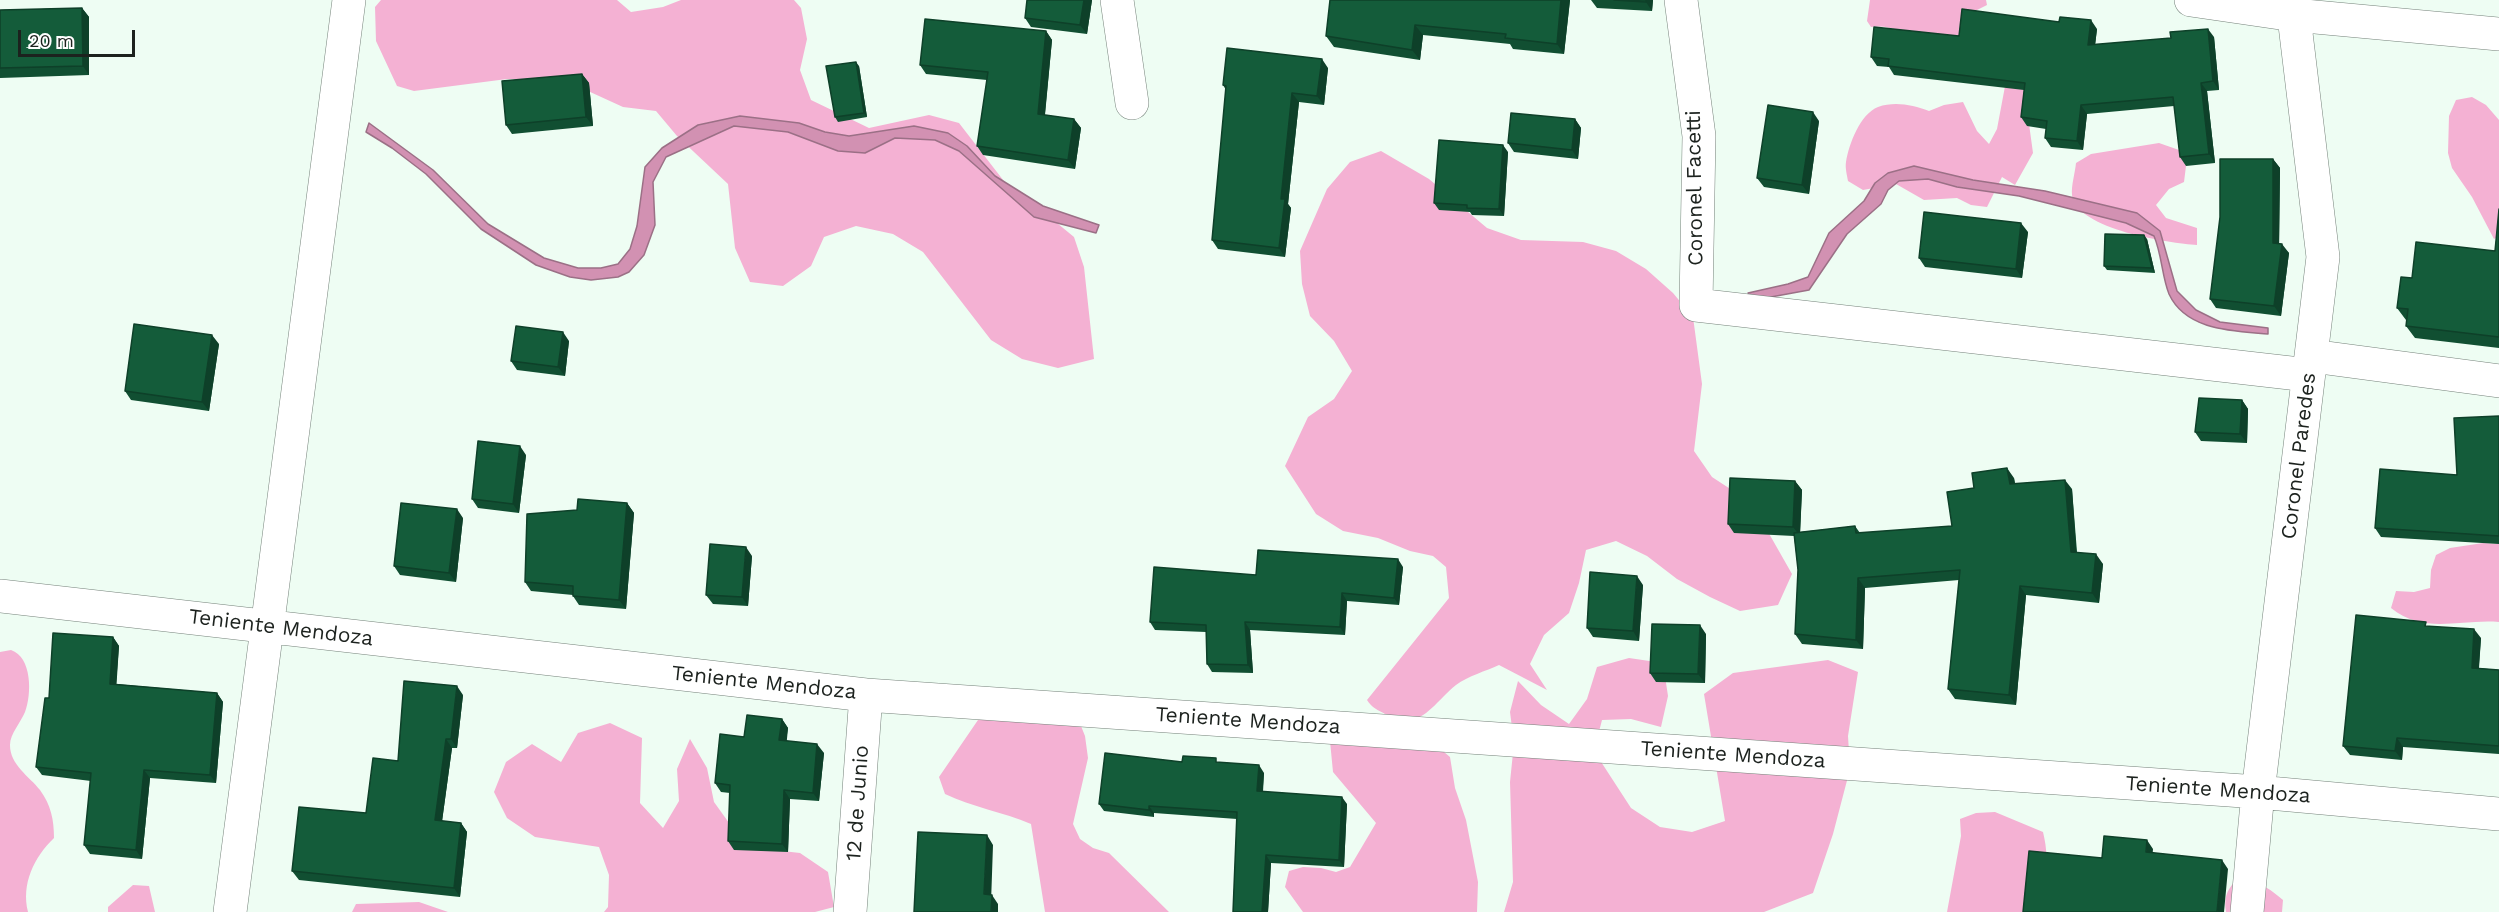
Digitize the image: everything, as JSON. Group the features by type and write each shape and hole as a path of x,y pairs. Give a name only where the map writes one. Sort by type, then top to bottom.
{"street":[{"path":"230,912 349,0"},
{"path":"1117,0 1132,104"},
{"name":"Coronel Facetti","path":"1681,0 1699,136 1696,305 2310,366"},
{"path":"2192,0 2293,8 2499,34"},
{"name":"Coronel Paredes","path":"2247,912 2258,792 2323,257 2293,8"},
{"path":"2310,366 2499,381"},
{"name":"Teniente Mendoza","path":"0,596 866,694 2258,792 2499,814"},
{"name":"12 de Junio","path":"850,912 866,694"}],"shaded area":[{"path":"381,0 617,0 631,12 663,7 681,0 794,0 801,8 807,39 800,70 811,100 869,128 929,115 959,123 1017,198 1046,214 1074,237 1084,267 1094,359 1058,368 1022,359 991,340 923,252 893,234 856,226 824,237 811,266 783,286 750,282 735,248 728,184 677,136 656,111 623,107 564,80 507,79 414,91 397,86 376,41 375,7"},
{"path":"1870,0 1986,0 1987,5 1963,17 1960,52 1891,28 1871,27 1867,21"},
{"path":"2019,51 2033,153 2015,185 2002,177 1987,207 1971,205 1957,198 1924,200 1896,184 1863,190 1848,181 1846,162 1856,130 1866,116 1884,105 1904,104 1929,111 1944,105 1963,102 1977,131 1989,144 1997,129 2006,81"},
{"path":"2472,97 2486,105 2499,120 2499,236 2494,239 2472,197 2452,168 2448,153 2449,116 2456,100"},
{"path":"740,116 799,123 825,132 849,136 914,126 948,133 967,146 995,176 1043,206 1099,225 1096,233 1034,217 959,151 935,140 895,138 865,153 838,151 788,132 734,126 666,157 653,182 655,225 644,255 629,272 618,277 591,280 570,277 536,265 481,229 426,174 392,148 366,132 369,123 433,170 488,224 544,258 578,268 601,268 618,264 630,249 637,226 645,167 662,148 698,125"},
{"path":"2159,143 2179,150 2186,166 2184,182 2169,189 2156,205 2166,218 2197,228 2197,245 2147,238 2107,226 2078,207 2072,195 2076,163 2091,154"},
{"path":"1381,151 1429,179 1487,228 1521,240 1583,242 1616,251 1646,269 1673,293 1693,317 1702,384 1694,451 1712,477 1738,494 1759,516 1792,574 1778,605 1740,611 1677,579 1647,556 1616,541 1586,550 1579,583 1569,613 1544,635 1530,664 1547,690 1499,665 1471,676 1456,685 1425,714 1417,718 1397,719 1369,703 1367,700 1449,598 1446,567 1433,556 1410,551 1378,538 1343,531 1316,514 1285,466 1308,417 1334,399 1352,371 1334,341 1310,316 1302,284 1300,251 1327,189 1350,162"},
{"path":"1914,166 1973,180 2045,191 2137,213 2160,231 2177,291 2196,310 2220,322 2268,328 2268,334 2212,327 2187,315 2169,294 2154,236 2126,223 2019,196 1957,187 1928,179 1899,181 1888,190 1881,204 1847,234 1809,290 1760,299 1748,293 1808,277 1829,233 1864,201 1875,183 1888,173"},
{"path":"2483,543 2499,544 2499,622 2429,624 2404,616 2391,608 2396,591 2414,592 2430,588 2431,570 2436,555 2450,548"},
{"path":"11,650 18,654 27,668 29,696 25,712 10,741 11,752 21,770 36,785 47,801 54,831 54,838 35,862 28,881 26,902 28,912 0,912 0,652"},
{"path":"1629,658 1663,663 1668,696 1661,727 1631,719 1602,720 1594,751 1631,808 1660,827 1692,832 1725,821 1704,694 1733,673 1828,660 1858,672 1848,736 1850,769 1833,834 1813,893 1764,912 1504,912 1513,882 1510,782 1514,743 1510,712 1518,681 1541,705 1569,724 1587,699 1597,667"},
{"path":"995,716 1079,721 1085,736 1088,758 1073,824 1080,839 1093,848 1109,853 1169,912 1045,912 1031,824 945,794 939,777 978,720"},
{"path":"610,723 642,738 640,803 663,828 679,801 677,769 690,739 707,768 714,802 737,834 765,849 800,853 828,872 834,907 815,912 604,912 608,907 609,875 599,847 535,837 507,818 494,792 506,762 532,744 561,762 578,733"},
{"path":"1426,737 1450,757 1455,788 1466,820 1478,882 1477,912 1303,912 1285,887 1289,871 1303,867 1336,872 1350,867 1376,823 1333,772 1330,741"},
{"path":"1995,812 2043,832 2046,845 2046,865 2027,912 1947,912 1961,836 1960,819 1976,813"},
{"path":"2235,882 2256,884 2271,890 2283,900 2282,912 2226,912 2226,896"},
{"path":"133,885 149,886 155,912 108,912 108,907"},
{"path":"419,902 448,912 352,912 356,904"}],"building":[{"path":"1027,0 1084,0 1080,25 1025,18"},
{"path":"1330,0 1561,0 1557,44 1505,38 1506,34 1415,25 1412,50 1326,36"},
{"path":"1614,0 1646,0 1646,2"},
{"path":"82,8 83,66 0,68 0,10"},
{"path":"1962,9 2059,22 2060,17 2091,20 2088,45 2171,38 2170,32 2208,29 2213,81 2201,83 2209,154 2180,157 2173,97 2081,105 2077,141 2045,138 2047,121 2021,117 2025,83 1888,66 1889,59 1871,57 1874,27 1959,36"},
{"path":"925,19 1046,31 1038,114 1074,119 1068,160 977,146 988,72 920,65"},
{"path":"1227,48 1322,59 1317,96 1292,93 1281,199 1285,199 1279,248 1212,240 1226,86 1223,85"},
{"path":"856,62 864,113 835,117 826,66"},
{"path":"582,74 586,117 506,125 502,81"},
{"path":"1768,105 1813,112 1802,185 1757,178"},
{"path":"1511,113 1575,119 1572,150 1508,143"},
{"path":"1439,140 1503,145 1499,209 1467,208 1467,205 1434,203"},
{"path":"2220,159 2273,159 2273,243 2282,244 2274,306 2210,299 2220,217"},
{"path":"2499,209 2499,337 2406,326 2408,309 2397,308 2401,277 2412,278 2416,242 2495,251"},
{"path":"1924,212 2021,223 2016,269 1919,258"},
{"path":"2105,234 2144,235 2152,268 2104,266"},
{"path":"134,324 212,335 202,402 125,391"},
{"path":"516,326 563,332 558,367 511,361"},
{"path":"2199,398 2242,400 2240,434 2195,432"},
{"path":"2499,416 2499,536 2375,528 2380,469 2457,475 2454,418"},
{"path":"478,441 520,446 513,504 472,499"},
{"path":"2007,468 2010,484 2065,480 2071,552 2096,554 2092,593 2020,586 2009,695 1948,689 1960,570 1858,578 1856,640 1795,634 1798,570 1794,533 1855,526 1856,533 1952,526 1947,492 1974,488 1972,473"},
{"path":"1730,478 1795,481 1793,527 1728,524"},
{"path":"578,499 627,503 619,600 573,596 573,586 525,582 527,514 577,510"},
{"path":"401,503 457,509 449,573 394,566"},
{"path":"710,544 746,547 742,597 706,595"},
{"path":"1258,550 1398,559 1394,598 1342,593 1340,627 1245,622 1248,665 1207,664 1206,625 1150,622 1154,567 1256,575"},
{"path":"1590,572 1637,576 1633,631 1587,628"},
{"path":"2356,615 2426,622 2425,626 2474,629 2472,668 2499,670 2499,746 2397,738 2395,751 2343,746"},
{"path":"1652,624 1700,625 1698,674 1650,673"},
{"path":"53,633 113,637 110,684 217,693 210,775 144,770 136,850 84,845 91,773 36,767 45,698 49,698"},
{"path":"404,681 457,686 451,739 446,739 435,820 461,823 454,888 292,871 299,807 366,813 373,758 398,761"},
{"path":"747,715 782,719 779,740 817,744 813,793 784,790 782,844 728,841 730,785 715,783 720,734 744,737"},
{"path":"1105,753 1182,762 1183,756 1216,758 1216,762 1259,765 1257,791 1342,797 1339,860 1266,855 1262,912 1233,912 1237,812 1149,806 1149,810 1099,804"},
{"path":"918,832 987,835 984,894 992,895 991,912 914,912"},
{"path":"2104,836 2147,840 2146,852 2222,860 2217,912 2023,912 2029,851 2102,858"}]}
